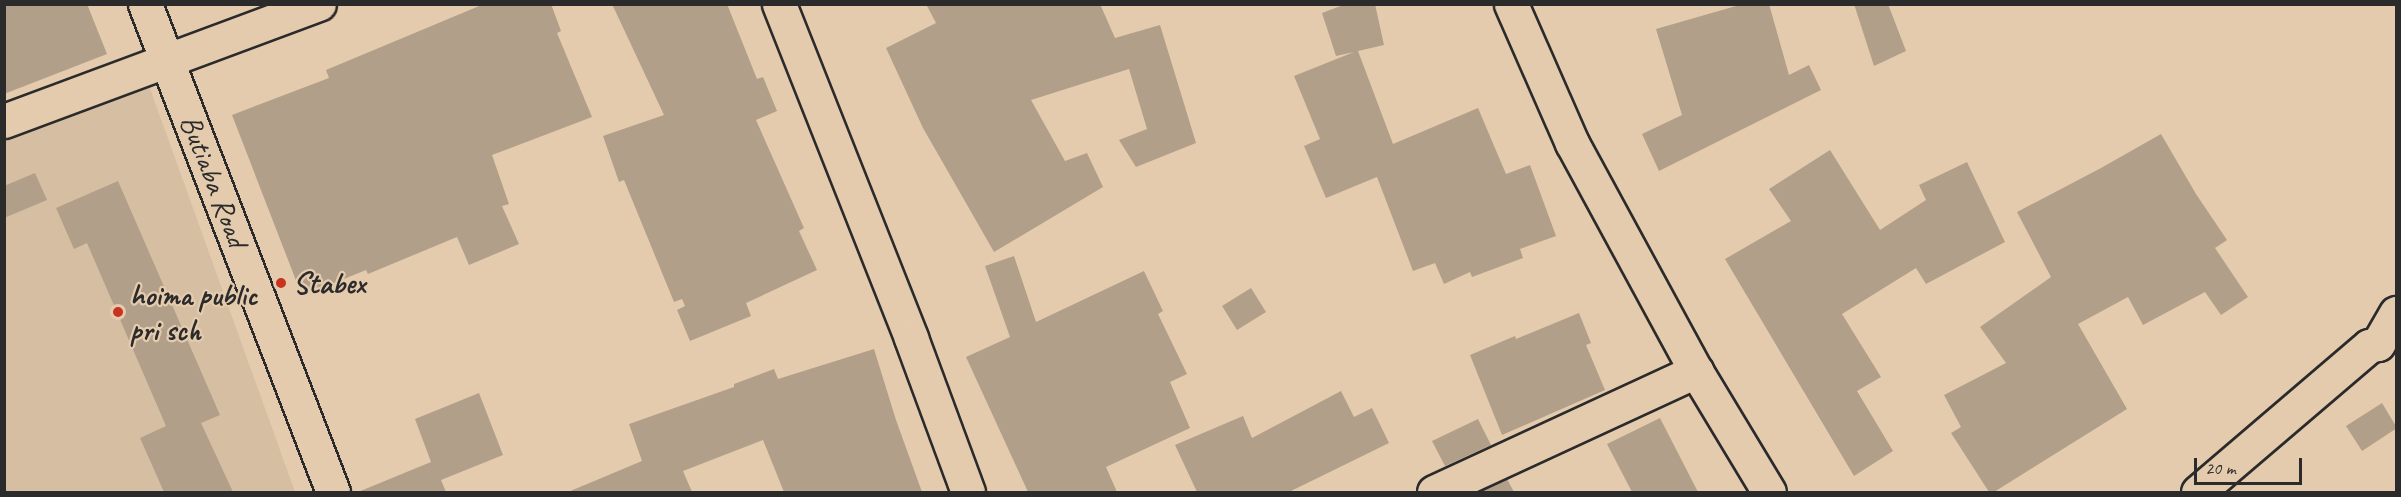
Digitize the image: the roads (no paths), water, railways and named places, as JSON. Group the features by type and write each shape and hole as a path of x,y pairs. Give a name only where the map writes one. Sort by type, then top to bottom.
{"street":[{"name":"Butiaba Road","path":"145,4 333,492"},
{"path":"4,121 319,4"},
{"path":"779,4 911,338 968,492"},
{"path":"1511,4 1572,143 1696,371 1769,492"},
{"path":"2198,492 2363,351 2387,353 2397,313"},
{"path":"1434,492 1696,371"}],"place":[{"name":"Stabex","path":"281,283"},
{"name":"hoima public pri sch","path":"118,312"}]}
